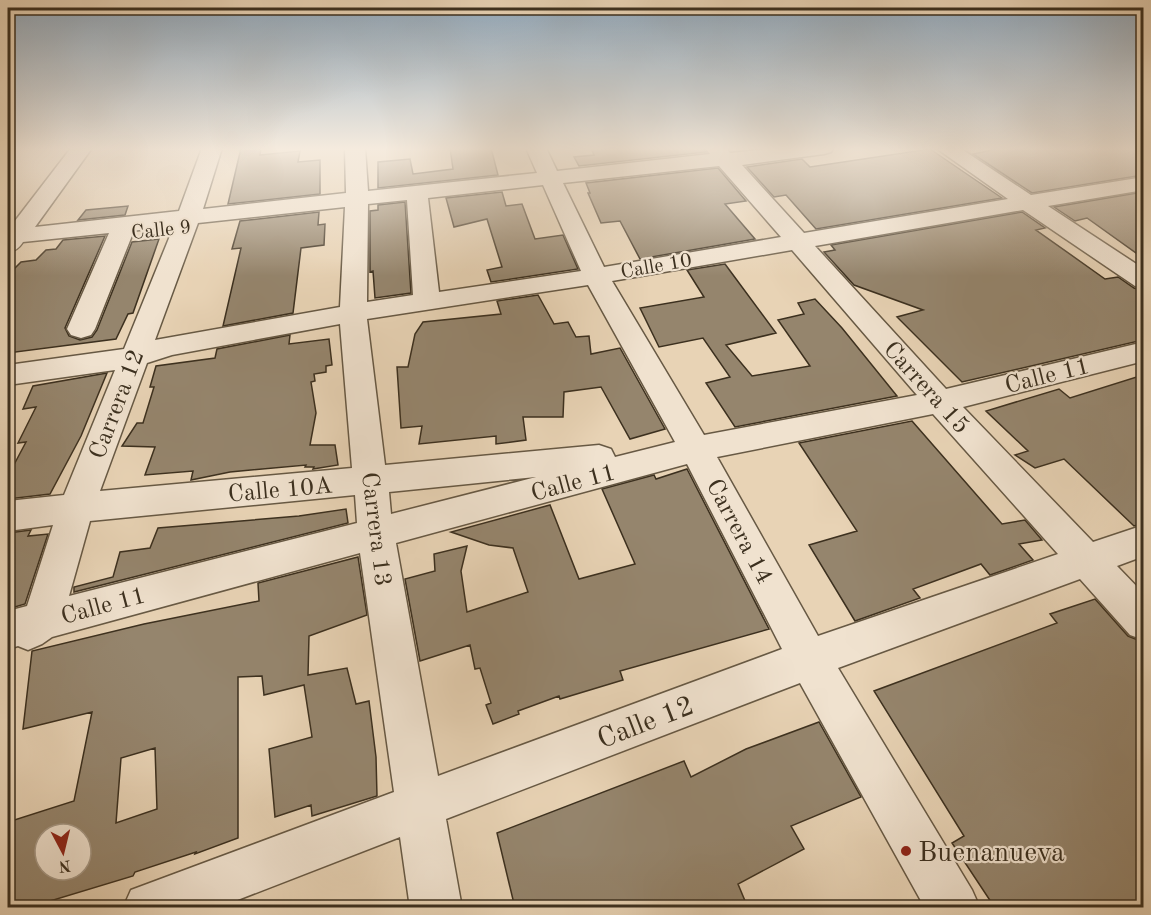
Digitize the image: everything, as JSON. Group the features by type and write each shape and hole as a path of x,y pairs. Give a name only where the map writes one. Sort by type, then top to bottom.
{"street":[{"path":"10,241 49,191"},
{"name":"Carrera 12","path":"25,626 76,508 197,191"},
{"name":"Carrera 13","path":"357,191 353,313 376,535 436,908"},
{"name":"Calle 9","path":"357,203 430,191"},
{"name":"Calle 9","path":"10,241 357,203 418,200 459,191"},
{"name":"Carrera 14","path":"555,191 596,276 696,449 808,659 954,908"},
{"name":"Carrera 15","path":"753,191 795,242 1143,622"},
{"path":"1009,191 1143,281"},
{"name":"Calle 10","path":"8,358 136,351 353,313 596,276 1098,191"},
{"path":"418,200 427,302"},
{"name":"Calle 9","path":"10,241 122,233 187,221"},
{"path":"81,330 122,233"},
{"path":"8,375 136,351"},
{"name":"Calle 11","path":"25,626 696,449 940,402 1143,351"},
{"name":"Calle 10A","path":"8,516 696,449"},
{"name":"Calle 12","path":"149,908 808,659 1143,540"},
{"path":"8,647 25,626"}],"building":[{"path":"231,191 320,191 320,194 228,204"},
{"path":"589,191 737,191 746,201 725,204 755,239 640,259 620,221 601,223 588,193 590,193"},
{"path":"768,191 991,191 1002,198 816,229 786,195 774,197"},
{"path":"502,192 506,206 522,204 535,239 563,235 578,269 491,282 487,270 502,267 487,219 454,227 446,198"},
{"path":"1143,192 1143,258 1087,218 1075,221 1054,207"},
{"path":"405,202 411,293 375,298 373,271 370,272 370,211 378,210 378,205"},
{"path":"128,206 125,215 78,220 86,210"},
{"path":"319,212 318,225 325,224 324,245 301,248 293,313 223,326 241,248 232,249 240,221"},
{"path":"1022,212 1045,228 1036,230 1105,279 1118,277 1143,291 1143,340 962,382 897,317 923,310 854,285 824,252 835,250 831,245"},
{"path":"105,236 65,328 69,336 80,340 92,337 97,330 132,242 159,239 133,313 128,314 116,339 8,353 8,268 15,268 21,262 36,260 46,250 56,249 63,240"},
{"path":"725,264 776,333 726,345 752,376 810,366 778,320 804,314 798,303 815,299 842,328 897,396 735,427 706,383 730,377 703,338 659,347 640,308 704,297 687,270"},
{"path":"538,295 554,324 568,322 576,337 589,336 591,354 620,348 665,429 630,439 601,387 564,392 563,417 523,417 526,440 496,444 496,436 419,444 422,426 401,428 397,367 408,367 415,334 423,322 501,314 497,301"},
{"path":"290,335 289,344 329,339 332,365 326,366 326,372 314,374 315,381 311,382 316,413 310,445 335,445 338,465 313,469 314,467 305,467 306,465 230,472 191,480 193,471 145,475 155,447 122,446 137,423 143,423 154,387 150,387 156,366 215,358 217,349"},
{"path":"107,373 81,436 50,494 8,499 8,476 26,442 18,443 36,407 23,409 33,386"},
{"path":"1143,375 1143,523 1134,526 1064,459 1035,468 1015,455 1028,451 986,411 1059,389 1070,398"},
{"path":"912,421 1002,524 1025,520 1042,540 1019,544 1033,560 990,575 981,564 913,589 920,598 855,621 809,545 857,531 799,443"},
{"path":"687,469 769,629 620,671 623,680 560,699 559,696 518,711 519,714 493,724 486,705 491,703 480,668 475,669 470,645 420,661 405,579 435,571 434,554 467,546 461,571 467,612 528,592 513,548 489,545 451,532 550,505 579,579 635,564 602,489 654,475 656,479"},
{"path":"346,509 348,523 74,592 74,587 113,577 120,552 150,548 158,528 299,516"},
{"path":"31,530 28,536 48,534 25,604 8,609 8,533"},
{"path":"358,557 367,615 309,636 308,675 347,668 356,704 369,701 376,757 377,796 312,816 311,805 275,817 269,749 312,737 304,685 264,695 262,676 238,677 238,838 135,872 133,876 27,908 8,908 8,822 74,801 92,712 23,729 32,651 144,624 259,601 258,583","holes":["155,748 157,809 116,823 121,758"]},
{"path":"1095,599 1128,636 1143,642 1143,908 995,908 952,843 964,836 874,691 1057,623 1050,614"},
{"path":"819,722 861,797 791,826 804,849 738,884 748,908 515,908 497,833 684,761 691,777 746,749"}],"place":[{"name":"Buenanueva","path":"906,851"}]}
